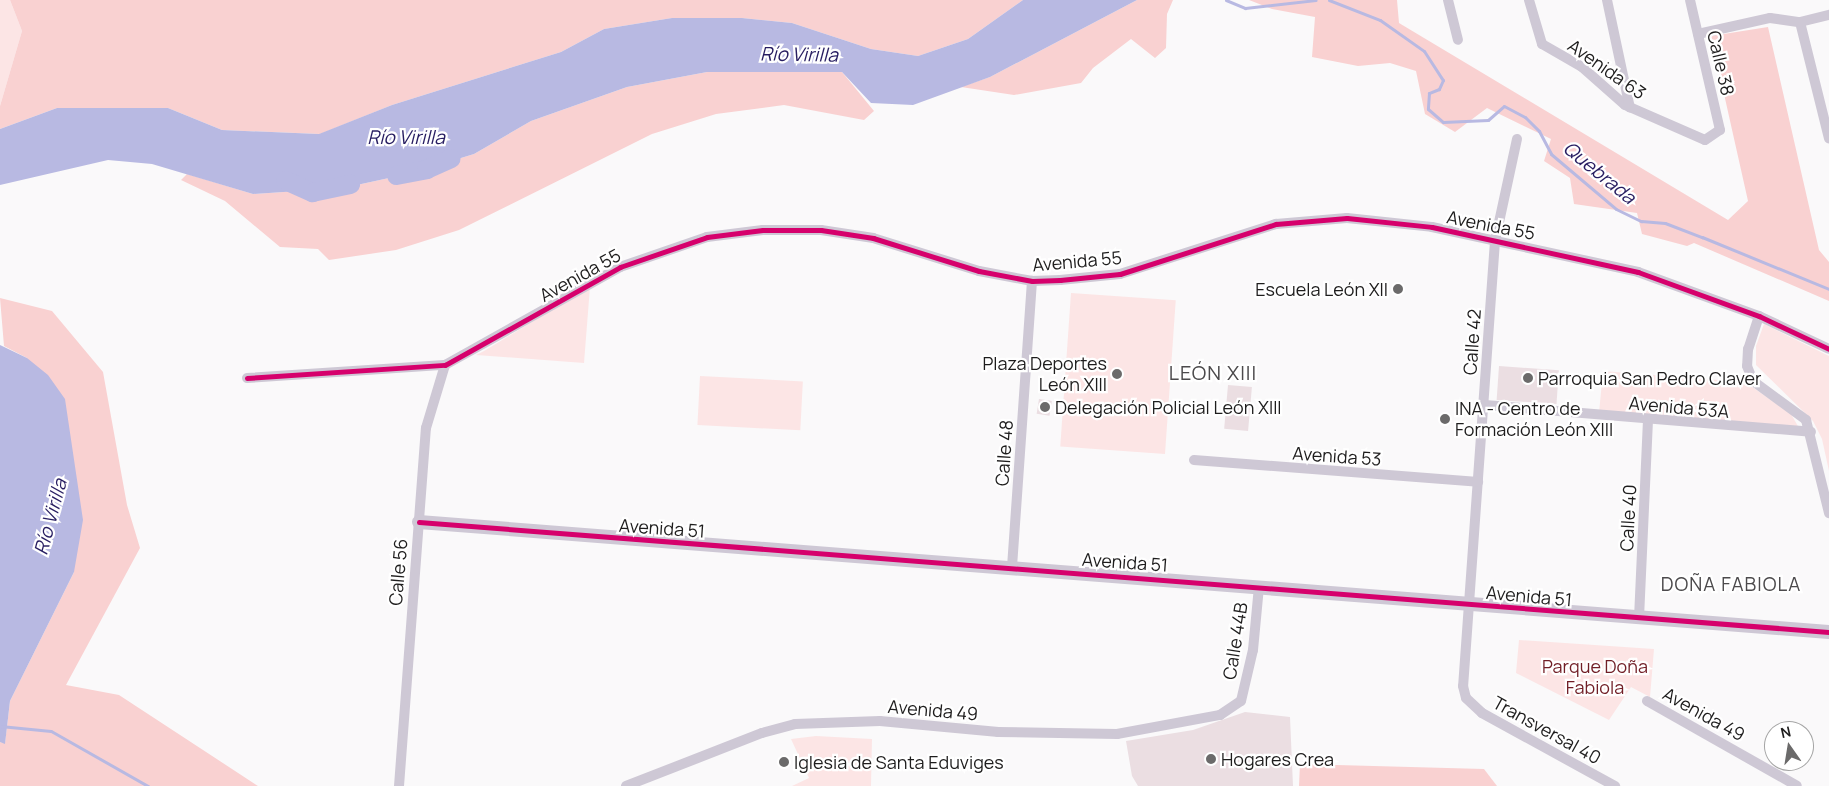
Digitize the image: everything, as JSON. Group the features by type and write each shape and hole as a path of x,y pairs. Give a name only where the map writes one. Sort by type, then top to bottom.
{"street":[{"path":"1448,0 1458,40"},
{"name":"Avenida 63","path":"1529,0 1537,35 1542,44 1582,67 1630,108 1700,140 1719,134"},
{"path":"1607,0 1630,108"},
{"name":"Calle 38","path":"1690,0 1719,134"},
{"path":"1698,34 1770,18 1800,22 1829,15"},
{"path":"1800,22 1824,98 1829,138"},
{"name":"Calle 42","path":"1466,698 1462,675 1485,405 1495,241 1517,139"},
{"name":"Avenida 55","path":"247,378 445,365 620,267 707,236 763,230 821,230 872,238 979,271 1032,281 1120,274 1245,232 1320,220 1400,222 1638,272 1759,316 1829,349"},
{"name":"Calle 48","path":"1012,567 1032,281"},
{"path":"1759,316 1748,349 1747,366 1753,381 1806,420 1811,432 1829,512"},
{"name":"Calle 56","path":"399,786 426,428 445,365"},
{"name":"Avenida 53A","path":"1485,405 1648,421 1811,432"},
{"name":"Calle 40","path":"1639,618 1648,421"},
{"name":"Avenida 53","path":"1194,460 1478,482"},
{"name":"Avenida 51","path":"419,522 684,545 1012,567 1829,632"},
{"name":"Calle 44B","path":"1241,701 1253,650 1259,586"},
{"name":"Transversal 40","path":"1466,698 1482,713 1614,786"},
{"name":"Avenida 49","path":"626,786 762,733 795,724 880,721 998,732 1117,734 1220,715 1241,701"},
{"name":"Avenida 49","path":"1647,701 1797,786"}],"green space":[{"path":"0,0 10,0 22,31 0,106"},
{"path":"590,287 584,363 476,355 484,351"},
{"name":"Plaza Deportes León XIII","path":"1071,293 1176,300 1165,454 1060,447"},
{"path":"1764,324 1829,356 1829,471 1822,439 1813,421 1756,365 1756,346"},
{"path":"1603,371 1745,382 1791,414 1799,428 1599,413"},
{"path":"700,376 803,381 800,430 697,425"},
{"name":"Parque Doña Fabiola","path":"1519,640 1654,649 1650,697 1631,687 1609,720 1516,673"},
{"path":"816,736 872,739 871,786 792,786 809,778 791,739"}],"shaded area":[{"path":"10,0 1023,0 968,39 918,56 871,49 792,23 742,18 672,18 604,29 561,52 392,105 320,134 222,130 168,108 57,108 0,129 0,106 22,31"},
{"path":"1137,0 1173,0 1167,14 1166,48 1155,58 1131,39 1093,68 1081,83 1014,95 961,87 990,77"},
{"path":"1249,0 1397,0 1399,23 1728,220 1748,201 1711,36 1768,27 1819,250 1829,262 1829,301 1694,243 1687,246 1642,234 1637,213 1574,204 1570,178 1544,161 1551,139 1487,108 1455,132 1425,114 1416,71 1390,63 1358,66 1312,57 1315,17 1272,9"},
{"path":"784,70 842,72 874,111 864,120 784,105 716,114 652,134 459,230 396,250 329,260 318,249 280,247 225,201 181,180 187,174 253,194 343,188 412,173 474,154 531,121 627,87 707,72"},
{"path":"0,298 52,311 103,372 127,505 140,548 66,685 119,695 258,786 0,786 0,742 5,743 10,701 74,572 27,358 4,346"},
{"path":"1300,764 1484,769 1497,786 1299,786"}],"water":[{"name":"Río Virilla","path":"1023,0 1137,0 990,77 913,105 871,103 842,72 707,72 627,87 531,121 474,154 412,173 343,188 253,194 152,164 108,160 0,185 0,129 57,108 168,108 222,130 319,134 392,105 561,52 604,29 672,18 742,18 792,23 871,49 918,56 968,39"},
{"name":"Río Virilla","path":"0,345 27,358 48,375 65,399 83,520 74,572 10,701 5,744 0,742"}],"building":[{"name":"Parroquia San Pedro Claver","path":"1499,366 1559,370 1556,404 1497,400"},
{"path":"1228,385 1252,387 1248,431 1224,429"},
{"name":"Delegación Policial León XIII","path":"1039,399 1052,401 1049,416 1037,414"},
{"name":"Hogares Crea","path":"1245,712 1290,717 1293,786 1138,786 1132,776 1126,741 1193,730"}],"waterway":[{"name":"Quebrada","path":"1226,0 1245,8 1316,0"},
{"name":"Quebrada","path":"1329,0 1380,20 1424,51 1443,80 1439,89 1429,93 1428,109 1443,122 1488,120 1504,106 1525,117 1539,131 1551,154 1616,209 1641,221 1665,223 1829,289"},
{"name":"Río Virilla","path":"396,175 426,169 451,158"},
{"name":"Río Virilla","path":"285,180 312,192 350,184"},
{"path":"0,726 51,731 148,786"}],"cycle path":[{"path":"247,378 445,365 620,267 707,237 763,230 821,230 873,238 979,271 1032,281 1120,274 1276,224 1347,218 1432,227 1638,272 1759,316 1829,349"},
{"path":"419,522 1829,632"}],"place":[{"name":"Escuela León XII","path":"1398,289"},
{"name":"Plaza Deportes León XIII","path":"1117,374"},
{"name":"Parroquia San Pedro Claver","path":"1528,378"},
{"name":"Delegación Policial León XIII","path":"1045,407"},
{"name":"INA - Centro de Formación León XIII","path":"1445,419"},
{"name":"Hogares Crea","path":"1211,759"},
{"name":"Iglesia de Santa Eduviges","path":"784,762"}],"district":[{"name":"LEÓN XIII","path":"1213,372"},
{"name":"DOÑA FABIOLA","path":"1731,585"}]}
